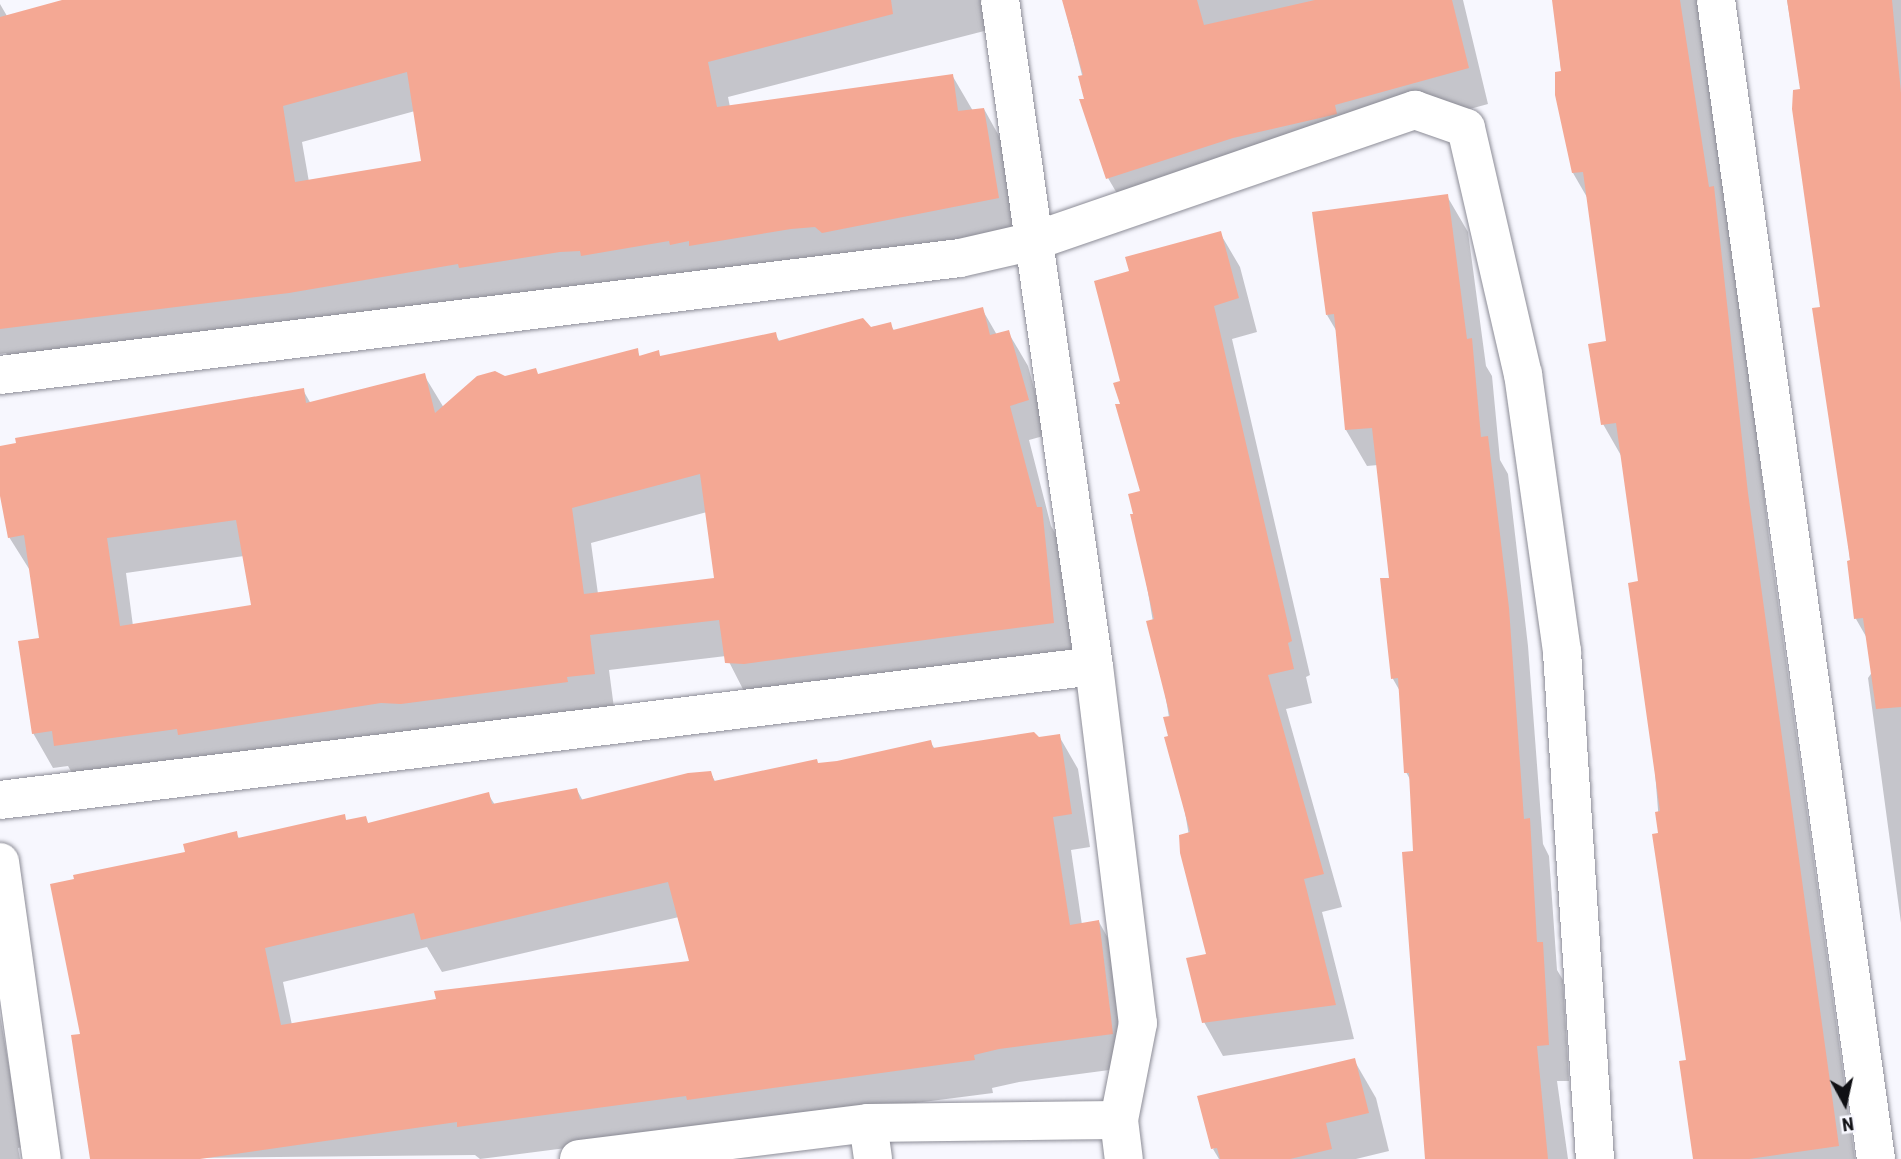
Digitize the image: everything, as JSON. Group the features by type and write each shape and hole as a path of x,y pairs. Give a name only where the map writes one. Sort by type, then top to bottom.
{"lane":[{"path":"1000,0 1094,666 1138,1023 1119,1120 1124,1159"},
{"path":"1716,0 1876,1159"},
{"path":"0,375 960,258 1034,241 1415,110 1466,128 1523,374 1562,652 1595,1159"},
{"path":"0,800 1094,666"},
{"path":"0,862 42,1159"},
{"path":"579,1159 870,1141 1119,1120"}],"building":[{"path":"62,0 891,0 893,14 708,62 717,107 953,74 958,111 984,108 999,198 822,233 815,227 689,246 689,241 670,245 669,241 581,256 580,251 560,252 459,268 458,264 289,293 0,329 0,17","holes":["407,72 421,161 295,182 283,106"]},
{"path":"1062,0 1197,0 1204,25 1315,0 1452,0 1469,68 1335,105 1337,114 1233,138 1106,179 1079,99 1084,99 1078,76 1083,75"},
{"path":"1552,0 1680,0 1709,187 1714,186 1748,493 1839,1146 1749,1159 1693,1159 1679,1061 1686,1060 1652,834 1658,833 1655,812 1660,811 1628,583 1638,581 1616,423 1601,425 1588,344 1606,341 1583,172 1572,173 1555,95 1555,72 1561,71"},
{"path":"1787,0 1892,0 1901,93 1901,707 1876,709 1863,618 1854,619 1847,561 1850,560 1812,308 1820,307 1792,109 1793,90 1800,89"},
{"path":"1448,194 1467,339 1472,338 1481,437 1488,436 1509,608 1524,819 1530,818 1537,942 1543,942 1549,1045 1537,1046 1548,1159 1425,1159 1402,852 1413,851 1409,773 1404,773 1398,678 1391,679 1380,578 1389,578 1372,428 1345,430 1334,314 1326,315 1312,212"},
{"path":"1221,231 1239,298 1214,306 1292,641 1288,643 1294,669 1268,675 1324,874 1304,879 1336,1005 1202,1023 1186,958 1206,954 1180,853 1179,835 1190,832 1164,737 1168,736 1163,717 1170,716 1146,621 1154,619 1130,514 1133,514 1128,494 1140,491 1115,404 1120,404 1113,383 1120,381 1094,281 1129,271 1125,257"},
{"path":"983,307 990,335 1009,330 1029,400 1010,406 1037,507 1042,507 1054,623 744,664 725,663 719,620 590,635 595,674 567,677 568,682 401,704 381,703 178,735 177,729 54,746 52,731 32,734 18,641 39,638 24,535 8,538 0,496 0,446 16,443 15,438 304,388 306,403 425,373 435,413 477,376 495,371 505,376 536,368 538,374 638,348 639,356 659,350 660,356 776,332 778,341 863,318 871,327 891,322 893,330","holes":["700,474 714,578 584,594 572,508","236,520 251,605 120,626 107,538"]},
{"path":"1034,732 1039,737 1060,734 1072,814 1053,817 1070,925 1099,920 1113,1034 999,1049 974,1055 975,1060 687,1100 686,1096 457,1127 457,1122 200,1159 90,1159 71,1035 80,1034 50,884 74,879 73,875 185,852 183,844 237,831 238,838 345,814 346,820 366,816 368,823 489,792 492,804 577,788 580,800 688,773 711,771 714,781 817,759 818,763 837,761 931,740 933,748","holes":["668,882 689,961 434,991 436,999 281,1025 265,948 414,913 421,940"]},
{"path":"1355,1058 1369,1113 1326,1123 1332,1149 1290,1159 1220,1159 1217,1148 1211,1149 1197,1096"}]}
